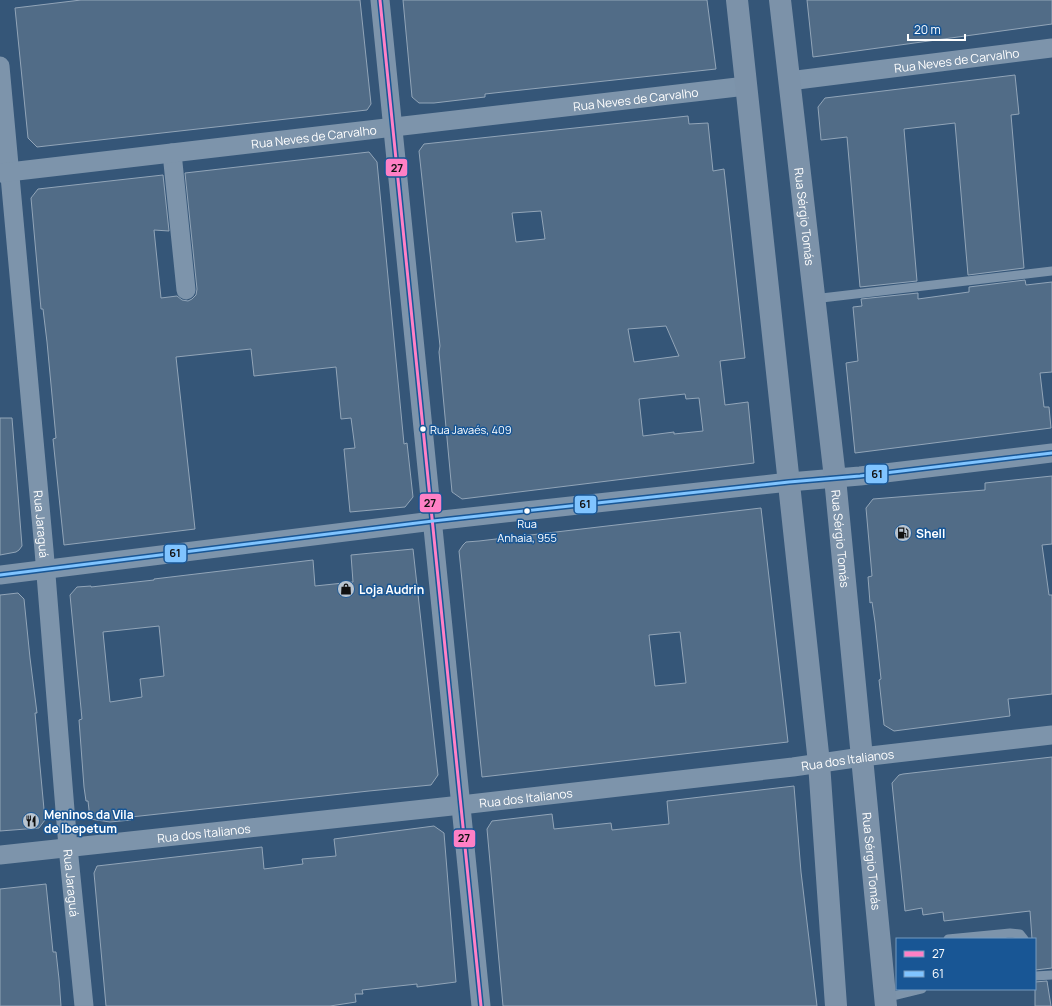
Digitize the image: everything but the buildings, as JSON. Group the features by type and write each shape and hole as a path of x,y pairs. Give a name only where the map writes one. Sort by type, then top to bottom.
{"main road":[{"path":"737,0 819,763 836,1006"},
{"name":"Rua Sérgio Tomás","path":"780,0 813,299 835,478 885,1002"}],"street":[{"path":"380,0 481,1006"},
{"name":"Rua Neves de Carvalho","path":"789,81 1052,48"},
{"name":"Rua Jaraguá","path":"0,66 5,172 46,569 68,847 84,1006"},
{"name":"Rua Neves de Carvalho","path":"5,172 746,86"},
{"path":"172,153 186,290"},
{"path":"0,574 433,521 1052,453"},
{"name":"Rua dos Italianos","path":"0,855 461,805 793,767 862,757 1052,735"}],"lane":[{"path":"813,299 1052,271"},
{"path":"958,938 1010,933 1020,934 1023,938"},
{"path":"1036,976 1052,975"},
{"path":"885,1002 919,990"}],"transit line":[{"name":"27","path":"380,0 481,1006"},
{"name":"61","path":"0,575 433,521 789,482 860,476 1052,453"}],"place":[{"name":"Rua Javaés, 409","path":"423,429"},
{"name":"Rua Anhaia, 955","path":"527,511"},
{"name":"Shell","path":"903,533"},
{"name":"Loja Audrin","path":"346,589"},
{"name":"Meninos da Vila de Ibepetum","path":"31,821"}]}
